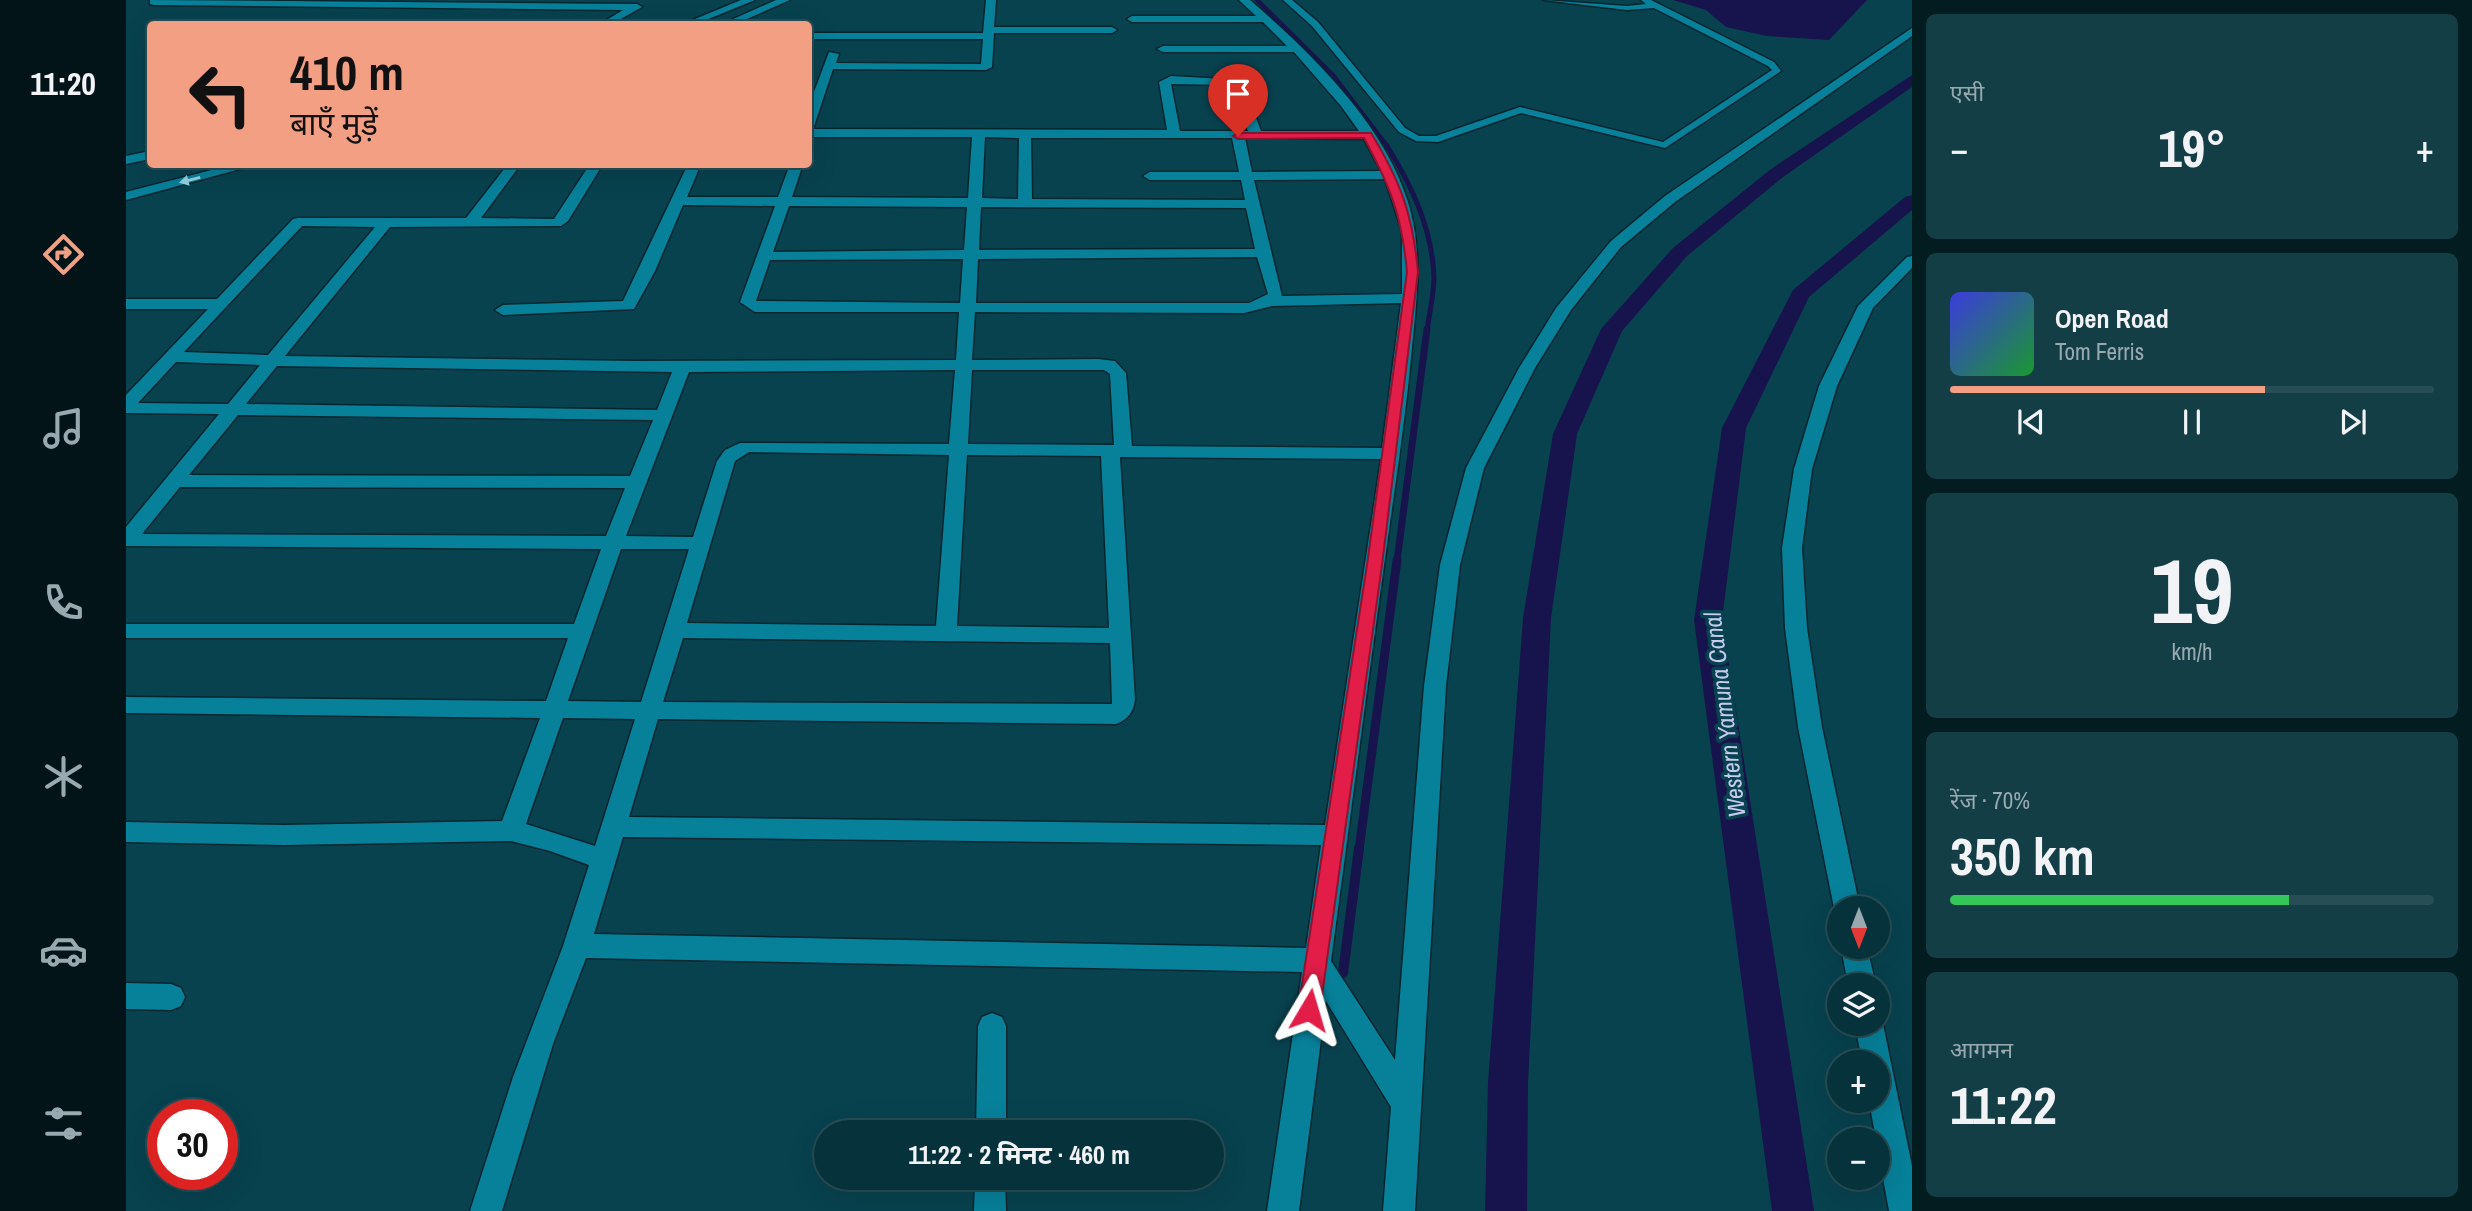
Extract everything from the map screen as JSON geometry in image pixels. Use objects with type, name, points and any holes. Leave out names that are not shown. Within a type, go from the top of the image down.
[{"type":"street","points":[[610,21],[649,0]]},
{"type":"street","points":[[696,21],[750,0]]},
{"type":"street","points":[[732,21],[785,0]]},
{"type":"street","points":[[829,66],[986,67],[991,0]]},
{"type":"street","points":[[1244,0],[1296,49],[1368,135],[1389,175],[1409,230],[1413,272],[1390,454],[1315,960],[1283,1211]]},
{"type":"street","points":[[154,2],[637,6]]},
{"type":"street","points":[[1132,19],[1265,19]]},
{"type":"street","points":[[812,36],[1112,30]]},
{"type":"street","points":[[1399,1211],[1435,686],[1451,565],[1475,468],[1527,368],[1564,308],[1616,244],[1670,199],[1912,31]]},
{"type":"street","points":[[812,115],[838,36]]},
{"type":"street","points":[[1163,50],[1296,49]]},
{"type":"street","points":[[1174,135],[1165,82],[1171,80],[1238,82],[1256,136]]},
{"type":"street","points":[[812,133],[1368,135]]},
{"type":"street","points":[[946,634],[979,134]]},
{"type":"street","points":[[1025,135],[1025,203]]},
{"type":"street","points":[[1238,136],[1263,253],[1276,294],[1271,301]]},
{"type":"street","points":[[126,160],[147,156]]},
{"type":"street","points":[[126,181],[180,168]]},
{"type":"street","points":[[126,196],[237,168]]},
{"type":"street","points":[[470,223],[512,168]]},
{"type":"street","points":[[126,406],[298,222],[560,222],[594,168]]},
{"type":"street","points":[[503,310],[628,306],[693,168]]},
{"type":"street","points":[[796,168],[748,302],[755,307],[1220,309],[1258,306],[1271,301],[1410,298]]},
{"type":"street","points":[[1150,176],[1389,175]]},
{"type":"street","points":[[679,201],[1253,204]]},
{"type":"street","points":[[126,540],[386,222]]},
{"type":"street","points":[[764,256],[1263,253]]},
{"type":"street","points":[[1845,896],[1810,727],[1796,628],[1791,548],[1803,469],[1828,386],[1866,306],[1912,260]]},
{"type":"street","points":[[126,304],[220,304]]},
{"type":"street","points":[[126,705],[1110,716],[1120,712],[1123,707],[1116,369],[1098,364],[683,366],[273,361],[172,357]]},
{"type":"street","points":[[511,831],[613,543],[683,366]]},
{"type":"street","points":[[126,406],[232,410],[664,415]]},
{"type":"street","points":[[486,1211],[528,1070],[551,1005],[577,946],[726,461],[737,449],[1390,454]]},
{"type":"street","points":[[174,481],[638,482]]},
{"type":"street","points":[[126,540],[701,543]]},
{"type":"street","points":[[674,629],[1120,636]]},
{"type":"street","points":[[126,631],[581,631]]},
{"type":"street","points":[[614,827],[1334,835]]},
{"type":"street","points":[[126,832],[285,835],[511,831],[553,841],[604,860]]},
{"type":"street","points":[[577,946],[1315,960]]},
{"type":"street","points":[[1315,960],[1408,1107]]},
{"type":"street","points":[[126,996],[171,997]]},
{"type":"street","points":[[990,1120],[992,1026]]},
{"type":"street","points":[[1886,1113],[1905,1211]]},
{"type":"street","points":[[990,1190],[990,1211]]},
{"type":"lane","points":[[1287,0],[1315,24],[1408,136],[1423,140],[1438,139],[1520,110],[1662,146],[1685,133],[1777,68],[1644,0]]},
{"type":"lane","points":[[1547,0],[1627,8],[1657,5]]},
{"type":"shaded area","points":[[1673,0],[1867,0],[1829,40],[1767,36],[1726,27],[1706,10]]},
{"type":"waterway","points":[[1257,0],[1333,75],[1388,147]]},
{"type":"waterway","points":[[1506,1211],[1508,1083],[1537,618],[1565,434],[1612,329],[1680,252],[1777,173],[1912,80]]},
{"type":"waterway","points":[[1387,146],[1405,176],[1429,241],[1434,277],[1427,331]]},
{"type":"waterway","name":"Western Yamuna Canal","points":[[1793,1211],[1708,620],[1734,428],[1800,294],[1912,201]]},
{"type":"waterway","points":[[1397,561],[1427,329]]},
{"type":"waterway","points":[[1359,850],[1397,560]]},
{"type":"waterway","points":[[1343,973],[1359,848]]},
{"type":"route","points":[[1238,136],[1368,135],[1392,181],[1409,230],[1413,272],[1375,565],[1309,1010]]}]
